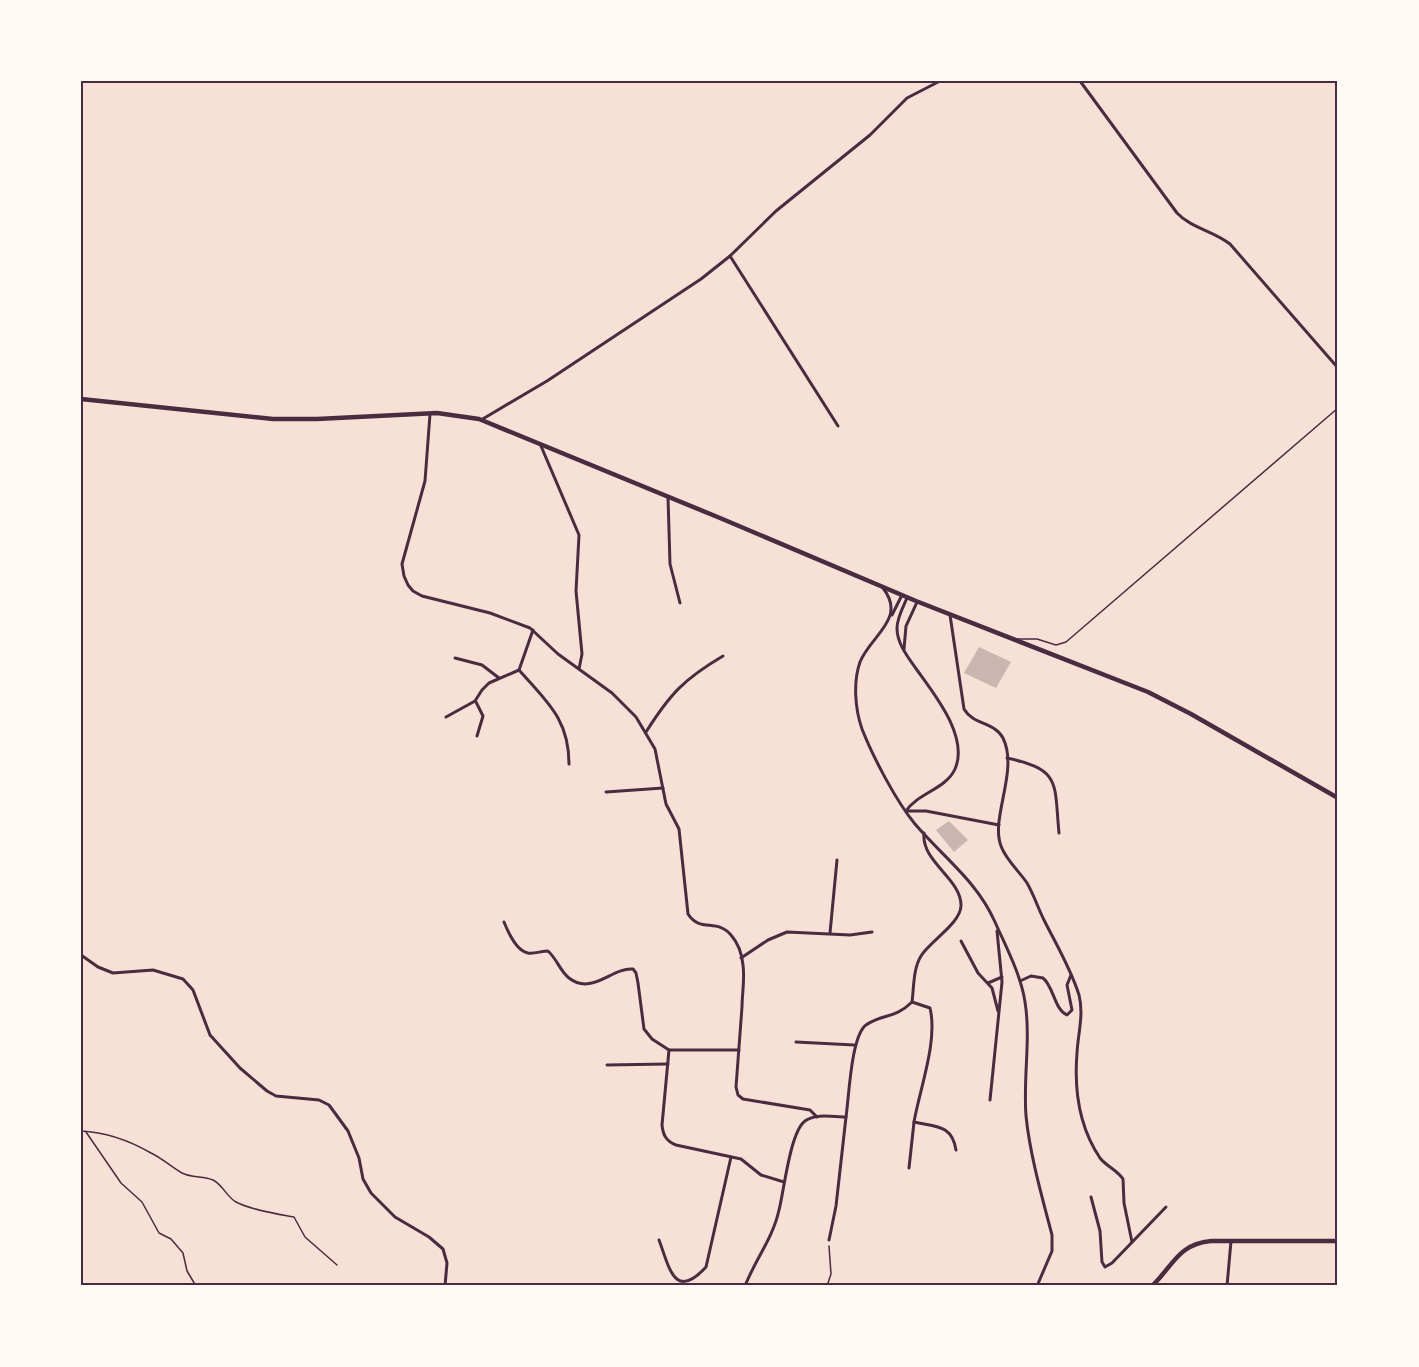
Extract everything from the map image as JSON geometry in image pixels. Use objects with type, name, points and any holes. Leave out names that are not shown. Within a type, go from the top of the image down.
[{"type":"main road","points":[[81,399],[273,419],[430,413],[458,415],[481,420],[916,602],[1016,639],[1161,699],[1338,798]]},
{"type":"main road","points":[[1152,1286],[1187,1247],[1203,1242],[1338,1241]]},
{"type":"street","points":[[481,420],[553,377],[692,286],[730,256],[776,211],[870,135],[909,97],[940,81]]},
{"type":"street","points":[[1080,81],[1177,213],[1188,222],[1217,234],[1230,244],[1338,368]]},
{"type":"street","points":[[730,256],[838,426]]},
{"type":"street","points":[[430,413],[425,481],[402,564],[405,580],[410,588],[419,595],[490,613],[533,630],[555,651],[622,702],[636,717],[656,753],[666,806],[676,820],[679,829],[688,914],[697,924],[726,929],[733,938],[741,958],[743,975],[736,1089],[740,1097],[810,1110],[817,1117]]},
{"type":"street","points":[[541,445],[579,536],[576,591],[582,654],[579,669]]},
{"type":"street","points":[[668,497],[670,564],[680,603]]},
{"type":"street","points":[[881,586],[891,602],[891,616]]},
{"type":"street","points":[[904,596],[861,660],[856,699],[860,723],[906,811],[972,884],[996,924],[1020,981],[1026,1012],[1027,1120],[1052,1243],[1052,1251],[1037,1286]]},
{"type":"street","points":[[904,596],[897,630],[904,651],[942,708],[959,745],[956,764],[951,775],[915,800],[906,811]]},
{"type":"street","points":[[904,651],[904,633],[916,602]]},
{"type":"street","points":[[950,615],[964,709],[972,718],[995,729],[1005,745],[1007,758],[999,825],[1002,849],[1030,889],[1078,993],[1082,1012],[1076,1065],[1079,1106],[1085,1129],[1096,1151],[1105,1163],[1123,1179],[1124,1203],[1132,1242]]},
{"type":"street","points":[[446,717],[476,701],[484,687],[519,670],[533,630]]},
{"type":"street","points":[[646,732],[679,686],[696,672],[723,656]]},
{"type":"street","points":[[455,658],[482,665],[499,679]]},
{"type":"street","points":[[519,670],[551,708],[562,725],[568,740],[569,764]]},
{"type":"street","points":[[476,701],[483,716],[477,736]]},
{"type":"street","points":[[1007,758],[1035,765],[1045,771],[1051,779],[1059,833]]},
{"type":"street","points":[[606,792],[663,788]]},
{"type":"street","points":[[906,811],[926,812],[999,825]]},
{"type":"street","points":[[828,1240],[836,1206],[857,1035],[865,1026],[900,1012],[912,1002],[920,959],[951,925],[961,906],[956,888],[926,848],[923,840],[924,833]]},
{"type":"street","points":[[830,934],[837,860]]},
{"type":"street","points":[[504,922],[523,951],[529,953],[548,951],[566,976],[574,981],[594,983],[625,969],[633,969],[639,983],[644,1029],[650,1037],[669,1050],[740,1050]]},
{"type":"street","points":[[990,1100],[1003,976],[996,924]]},
{"type":"street","points":[[741,958],[781,934],[793,932],[850,935],[872,932]]},
{"type":"street","points":[[961,941],[978,973],[994,993],[999,1015]]},
{"type":"street","points":[[81,955],[98,967],[113,973],[153,970],[183,978],[193,990],[206,1027],[217,1045],[262,1088],[281,1098],[319,1100],[330,1105],[341,1118],[351,1138],[359,1158],[363,1179],[371,1193],[395,1217],[429,1237],[443,1249],[447,1259],[445,1286]]},
{"type":"street","points":[[1020,981],[1031,976],[1046,980],[1060,1010],[1067,1015],[1072,1010],[1067,985],[1071,975]]},
{"type":"street","points":[[988,983],[1003,976]]},
{"type":"street","points":[[909,1168],[914,1122],[932,1028],[930,1008],[912,1002]]},
{"type":"street","points":[[796,1042],[855,1045]]},
{"type":"street","points":[[669,1050],[662,1125],[666,1138],[676,1145],[747,1162],[763,1176],[784,1182]]},
{"type":"street","points":[[607,1065],[668,1064]]},
{"type":"street","points":[[745,1286],[776,1219],[800,1127],[806,1120],[817,1117],[846,1117]]},
{"type":"street","points":[[914,1122],[949,1131],[954,1137],[956,1150]]},
{"type":"street","points":[[659,1240],[676,1280],[683,1282],[695,1280],[706,1268],[731,1157]]},
{"type":"street","points":[[1091,1197],[1100,1231],[1103,1267],[1110,1264],[1166,1207]]},
{"type":"street","points":[[1227,1286],[1231,1241]]},
{"type":"lane","points":[[1016,639],[1037,639],[1056,645],[1066,642],[1338,408]]},
{"type":"path","points":[[81,1131],[97,1132],[133,1144],[181,1172],[212,1179],[219,1183],[236,1202],[275,1214],[294,1217],[305,1237],[337,1265]]},
{"type":"path","points":[[86,1131],[121,1183],[142,1202],[159,1233],[171,1239],[183,1253],[187,1271],[196,1286]]},
{"type":"path","points":[[827,1286],[831,1274],[828,1240]]},
{"type":"building","points":[[979,647],[1011,662],[996,688],[964,673]]},
{"type":"building","points":[[949,821],[968,840],[954,852],[936,830]]}]
